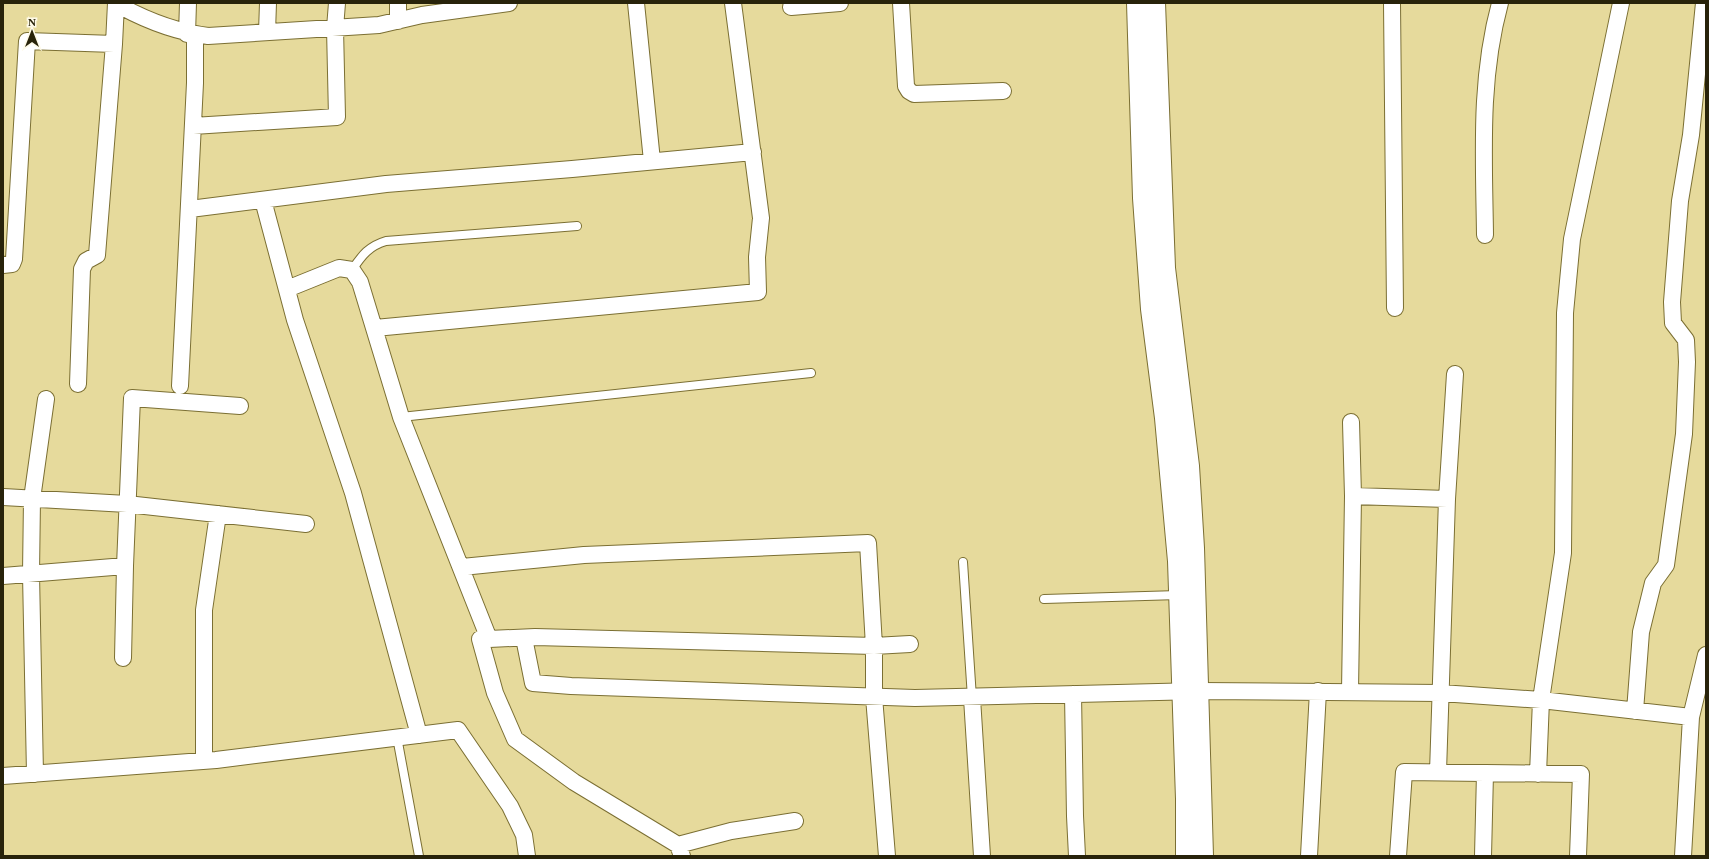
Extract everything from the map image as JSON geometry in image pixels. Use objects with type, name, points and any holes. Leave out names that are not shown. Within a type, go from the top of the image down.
[{"type":"street","points":[[78,384],[82,269],[86,261],[98,255],[116,3]]},
{"type":"street","points":[[120,3],[122,7],[138,16],[191,34],[208,36],[379,25],[398,21],[432,9],[510,3]]},
{"type":"street","points":[[180,386],[195,83],[188,3]]},
{"type":"street","points":[[267,32],[268,3]]},
{"type":"street","points":[[193,126],[337,117],[335,28],[337,3]]},
{"type":"street","points":[[398,3],[398,21]]},
{"type":"street","points":[[636,3],[652,162]]},
{"type":"street","points":[[375,328],[758,292],[757,257],[761,218],[733,3]]},
{"type":"street","points":[[791,7],[840,3]]},
{"type":"street","points":[[901,3],[906,86],[909,91],[914,94],[1003,91]]},
{"type":"street","points":[[1137,3],[1154,221],[1165,268],[1189,466],[1194,548],[1186,856]]},
{"type":"street","points":[[1154,3],[1154,221],[1151,309],[1166,418],[1179,595],[1191,691],[1203,856]]},
{"type":"street","points":[[1392,3],[1395,308]]},
{"type":"street","points":[[1485,235],[1483,129],[1487,63],[1491,36],[1500,3]]},
{"type":"street","points":[[1538,774],[1540,700],[1563,552],[1565,313],[1572,239],[1621,3]]},
{"type":"street","points":[[1635,711],[1641,632],[1653,583],[1666,565],[1684,434],[1687,362],[1686,340],[1673,323],[1672,302],[1680,201],[1693,120],[1704,3]]},
{"type":"street","points":[[3,266],[12,264],[14,258],[27,41],[114,44]]},
{"type":"street","points":[[190,208],[386,184],[753,152]]},
{"type":"street","points":[[263,200],[295,320],[353,493],[419,735]]},
{"type":"street","points":[[287,289],[339,268],[352,270],[360,282],[401,417],[462,567],[489,639]]},
{"type":"street","points":[[1438,772],[1447,499],[1455,374]]},
{"type":"street","points":[[35,774],[31,574],[32,499],[46,398]]},
{"type":"street","points":[[123,658],[127,504],[132,398],[240,406]]},
{"type":"street","points":[[1350,691],[1353,496],[1351,422]]},
{"type":"street","points":[[1353,496],[1447,499]]},
{"type":"street","points":[[3,497],[127,504],[306,524]]},
{"type":"street","points":[[204,760],[204,610],[218,514]]},
{"type":"street","points":[[462,567],[584,555],[868,543],[874,646],[874,697],[887,856]]},
{"type":"street","points":[[3,576],[125,566]]},
{"type":"street","points":[[524,638],[533,683],[874,697],[972,698],[1191,691],[1350,691],[1441,693],[1540,700],[1691,717]]},
{"type":"street","points":[[795,821],[731,831],[680,851],[574,782],[515,739],[496,693],[480,639],[624,639],[874,646],[910,644]]},
{"type":"street","points":[[1683,856],[1691,717],[1706,655]]},
{"type":"street","points":[[1309,856],[1318,691]]},
{"type":"street","points":[[1073,694],[1077,856]]},
{"type":"street","points":[[972,698],[982,856]]},
{"type":"street","points":[[3,776],[204,760],[458,730],[510,806],[524,836],[527,856]]},
{"type":"street","points":[[1398,856],[1404,772],[1581,774],[1578,856]]},
{"type":"street","points":[[1483,856],[1485,773]]},
{"type":"lane","points":[[352,270],[364,252],[374,245],[386,241],[577,226]]},
{"type":"lane","points":[[401,417],[811,373]]},
{"type":"lane","points":[[963,562],[972,698]]},
{"type":"lane","points":[[1044,599],[1179,595]]},
{"type":"lane","points":[[397,738],[419,856]]}]
